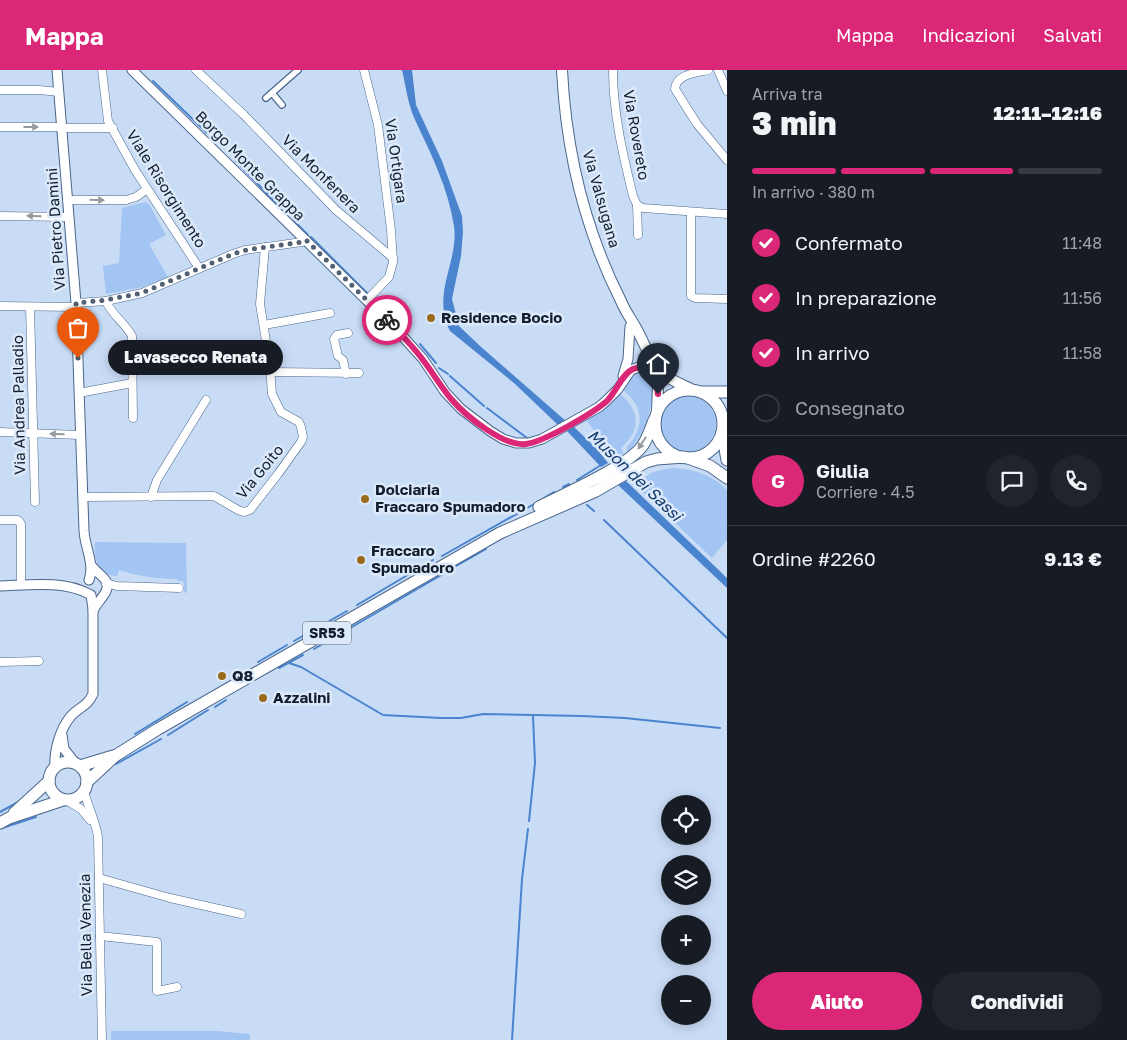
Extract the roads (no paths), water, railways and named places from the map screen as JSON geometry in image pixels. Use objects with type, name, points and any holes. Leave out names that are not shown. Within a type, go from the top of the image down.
[{"type":"main road","name":"Via Valsugana","points":[[562,70],[567,122],[575,173],[597,243],[630,326],[658,386],[656,413]]},
{"type":"main road","name":"Via Valsugana","points":[[622,303],[656,364],[664,374],[697,391]]},
{"type":"main road","name":"SR53","points":[[623,469],[642,446],[661,404],[670,396],[681,391],[727,392]]},
{"type":"main road","points":[[697,391],[709,396],[720,410],[724,426],[727,460]]},
{"type":"main road","points":[[656,413],[655,429],[660,442],[670,452],[710,466],[727,478]]},
{"type":"main road","name":"SR53","points":[[5,820],[65,800],[77,798],[115,756],[158,729],[500,533],[587,495],[606,478],[623,469],[657,459],[699,456],[709,451],[717,442],[724,426]]},
{"type":"main road","name":"SR53","points":[[5,820],[49,781],[55,767],[63,763],[78,765],[115,756]]},
{"type":"main road","points":[[78,765],[84,771],[86,786]]},
{"type":"main road","points":[[49,781],[53,792],[65,800]]},
{"type":"street","name":"Via Pietro Damini","points":[[57,70],[76,305],[84,538],[91,565]]},
{"type":"street","name":"Viale Risorgimento","points":[[102,70],[108,121],[135,170],[199,268]]},
{"type":"street","name":"Viale Risorgimento","points":[[106,70],[112,126]]},
{"type":"street","name":"Borgo Monte Grappa","points":[[132,70],[367,300],[416,351],[453,402],[490,431],[510,442],[523,444],[534,442],[573,422],[606,401],[629,371],[640,367],[652,371]]},
{"type":"street","name":"Via Monfenera","points":[[196,70],[244,115],[336,210],[393,258]]},
{"type":"street","points":[[266,98],[298,70]]},
{"type":"street","name":"Via Ortigara","points":[[364,70],[378,125],[393,258]]},
{"type":"street","name":"Via Rovereto","points":[[613,70],[614,97],[619,130],[633,196],[640,206],[638,235]]},
{"type":"street","points":[[708,70],[680,78],[675,83],[675,89],[697,124],[727,160]]},
{"type":"street","points":[[718,70],[727,90]]},
{"type":"street","points":[[0,90],[60,92]]},
{"type":"street","points":[[272,93],[282,105]]},
{"type":"street","points":[[0,127],[112,126]]},
{"type":"street","points":[[67,200],[126,200],[136,197],[147,188]]},
{"type":"street","points":[[640,206],[727,214]]},
{"type":"street","points":[[691,212],[691,296],[695,298],[727,299]]},
{"type":"street","points":[[0,216],[68,216]]},
{"type":"street","points":[[0,306],[76,305],[106,300],[150,290],[246,250],[306,240]]},
{"type":"street","points":[[265,248],[260,304],[271,372],[359,373]]},
{"type":"street","points":[[367,300],[389,277],[393,258]]},
{"type":"street","points":[[106,300],[108,307],[127,327],[132,336],[133,418]]},
{"type":"street","name":"Via Andrea Palladio","points":[[30,307],[35,502]]},
{"type":"street","points":[[264,325],[330,312]]},
{"type":"street","points":[[621,383],[628,359],[630,326]]},
{"type":"street","points":[[346,374],[343,360],[338,356],[334,339],[337,336],[348,334]]},
{"type":"street","points":[[628,359],[644,355],[648,357],[655,369],[664,374]]},
{"type":"street","name":"Via Goito","points":[[83,497],[214,496],[238,510],[244,512],[250,510],[278,474],[303,437],[299,422],[278,409],[271,388],[271,372]]},
{"type":"street","points":[[79,392],[132,382]]},
{"type":"street","points":[[151,496],[157,480],[206,400]]},
{"type":"street","points":[[0,432],[80,435]]},
{"type":"street","points":[[0,520],[18,520],[22,524],[21,586]]},
{"type":"street","points":[[55,767],[57,744],[71,716],[88,703],[93,694],[93,611],[87,588],[92,572],[91,565]]},
{"type":"street","points":[[91,565],[105,586]]},
{"type":"street","points":[[75,587],[95,577],[105,586],[179,588]]},
{"type":"street","points":[[0,586],[75,587],[98,597],[105,586]]},
{"type":"street","points":[[93,611],[105,586]]},
{"type":"street","points":[[0,662],[39,661]]},
{"type":"street","points":[[62,735],[64,750],[78,765]]},
{"type":"street","name":"Via Bella Venezia","points":[[86,786],[89,810],[97,830],[102,1040]]},
{"type":"street","points":[[65,800],[86,813],[97,830]]},
{"type":"street","points":[[99,878],[170,898],[241,914]]},
{"type":"street","points":[[100,936],[157,942],[157,991],[177,987]]},
{"type":"water","points":[[402,70],[412,70],[416,105],[442,161],[462,216],[461,256],[452,299],[459,326],[567,422],[559,426],[514,383],[450,331],[443,304],[453,252],[454,226],[444,185],[411,110]]},
{"type":"water","points":[[573,426],[597,449],[608,463],[601,467],[566,430]]},
{"type":"water","points":[[626,481],[727,578],[727,588],[618,485]]},
{"type":"waterway","points":[[153,81],[207,133]]},
{"type":"waterway","points":[[235,160],[279,206]]},
{"type":"waterway","points":[[293,220],[308,235]]},
{"type":"waterway","points":[[311,237],[367,293]]},
{"type":"waterway","points":[[374,299],[391,317]]},
{"type":"waterway","points":[[420,344],[436,363]]},
{"type":"waterway","points":[[439,368],[448,374]]},
{"type":"waterway","points":[[450,376],[484,406]]},
{"type":"waterway","points":[[487,408],[527,438]]},
{"type":"waterway","name":"Muson dei Sassi","points":[[577,480],[601,465]]},
{"type":"waterway","points":[[563,487],[569,484]]},
{"type":"waterway","points":[[544,498],[554,492]]},
{"type":"waterway","points":[[442,556],[536,503]]},
{"type":"waterway","points":[[587,505],[594,511]]},
{"type":"waterway","points":[[604,520],[727,638]]},
{"type":"waterway","points":[[449,570],[486,549]]},
{"type":"waterway","points":[[357,605],[433,560]]},
{"type":"waterway","points":[[314,649],[443,574]]},
{"type":"waterway","points":[[294,641],[347,611]]},
{"type":"waterway","points":[[258,662],[287,645]]},
{"type":"waterway","points":[[279,668],[303,655]]},
{"type":"waterway","points":[[289,663],[301,667],[383,715],[441,718],[461,718],[483,714],[582,716],[625,718],[720,728]]},
{"type":"waterway","points":[[215,707],[226,700]]},
{"type":"waterway","points":[[135,734],[187,702]]},
{"type":"waterway","points":[[168,735],[208,710]]},
{"type":"waterway","points":[[529,821],[535,763],[533,716]]},
{"type":"waterway","points":[[116,764],[161,739]]},
{"type":"waterway","points":[[0,812],[20,801]]},
{"type":"waterway","points":[[2,828],[36,817]]},
{"type":"waterway","points":[[512,1040],[522,879],[528,829]]},
{"type":"place","name":"Residence Bocio","points":[[431,318]]},
{"type":"place","name":"Lavasecco Renata","points":[[78,358]]},
{"type":"place","name":"Dolciaria Fraccaro Spumadoro","points":[[365,499]]},
{"type":"place","name":"Fraccaro Spumadoro","points":[[361,560]]},
{"type":"place","name":"Q8","points":[[222,676]]},
{"type":"place","name":"Azzalini","points":[[263,698]]}]
